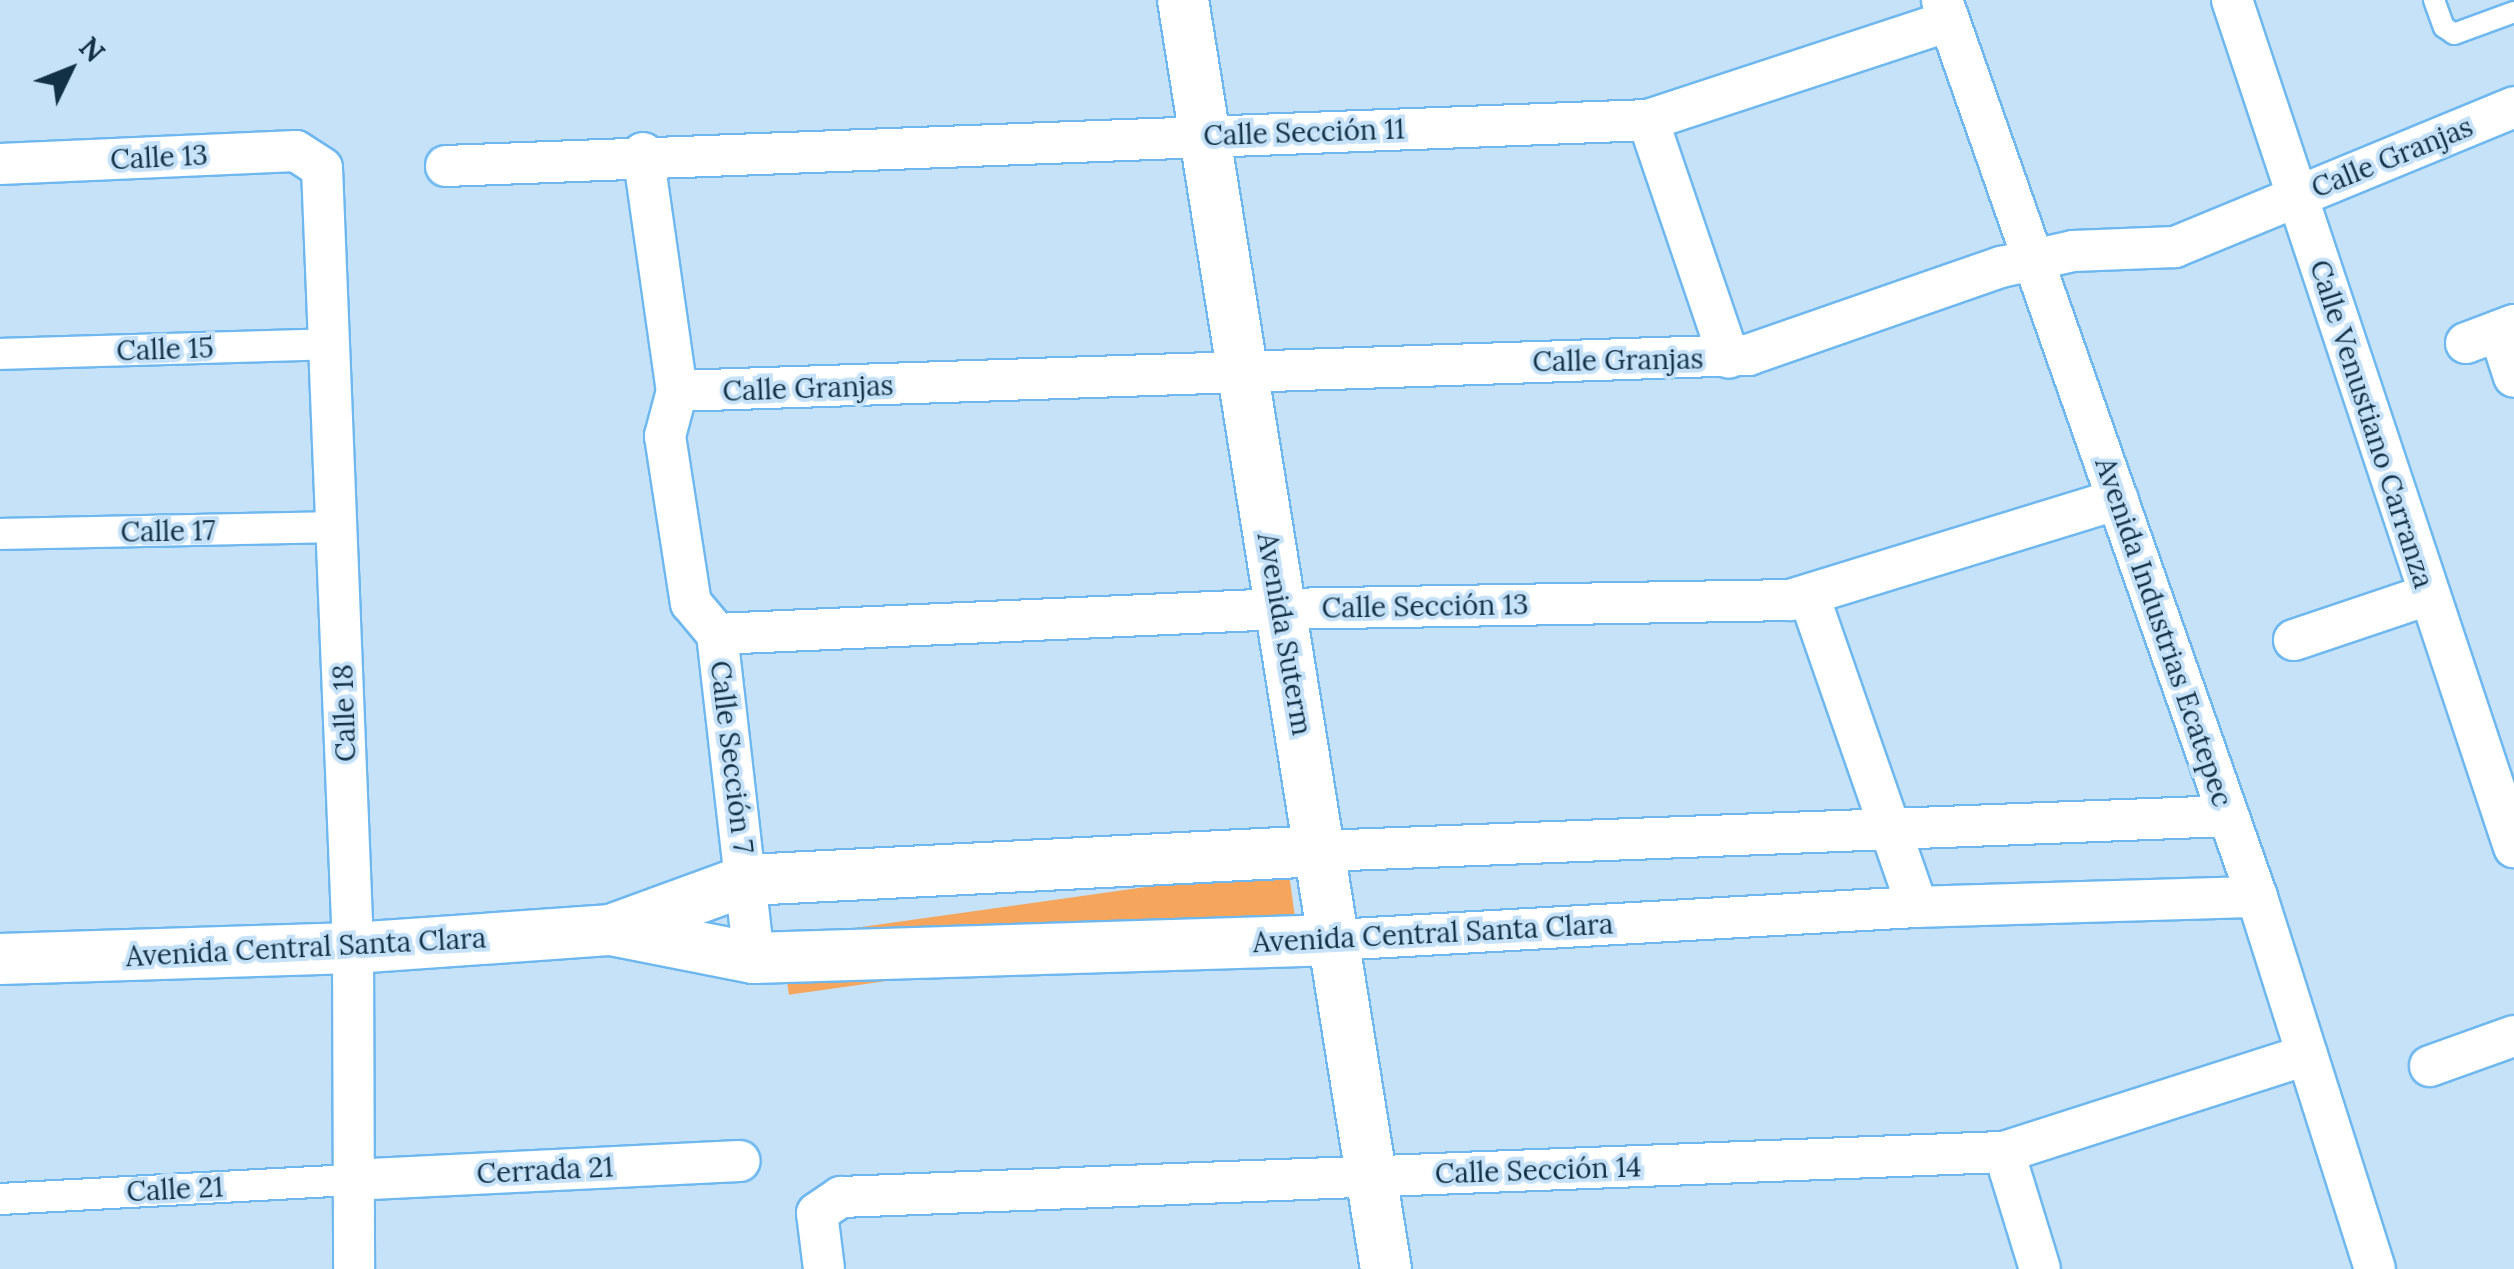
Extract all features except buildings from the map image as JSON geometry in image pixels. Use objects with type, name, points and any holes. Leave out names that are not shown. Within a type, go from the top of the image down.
[{"type":"street","name":"Avenida Suterm","points":[[1182,0],[1322,850],[1386,1269]]},
{"type":"street","name":"Calle Venustiano Carranza","points":[[2232,0],[2514,847]]},
{"type":"street","name":"Calle Sección 11","points":[[446,166],[643,154],[1648,120],[1945,10]]},
{"type":"street","name":"Avenida Industrias Ecatepec","points":[[1945,10],[2257,897],[2375,1269]]},
{"type":"street","name":"Calle Granjas","points":[[677,391],[1729,358],[2034,259],[2175,248],[2514,107]]},
{"type":"street","points":[[1648,120],[1729,358]]},
{"type":"street","name":"Calle 13","points":[[0,164],[296,150],[315,160]]},
{"type":"street","name":"Calle Sección 7","points":[[643,154],[677,391],[665,436],[691,603],[716,634],[748,880],[754,958]]},
{"type":"street","name":"Calle 18","points":[[315,160],[326,182],[353,948],[350,1180],[354,1269]]},
{"type":"street","points":[[2493,333],[2514,378]]},
{"type":"street","name":"Calle 15","points":[[0,354],[330,344]]},
{"type":"street","name":"Calle Sección 13","points":[[716,634],[1281,608],[1810,596],[2118,500]]},
{"type":"street","name":"Calle 17","points":[[0,534],[336,527]]},
{"type":"street","points":[[2294,640],[2428,595]]},
{"type":"street","points":[[1810,596],[1916,907]]},
{"type":"street","name":"Avenida Central Santa Clara","points":[[611,930],[748,880],[1322,850],[2228,816]]},
{"type":"street","name":"Avenida Central Santa Clara","points":[[0,959],[353,948],[611,930],[754,958],[1335,940],[1916,907],[2257,897]]},
{"type":"street","points":[[2430,1066],[2514,1036]]},
{"type":"street","name":"Calle Sección 14","points":[[824,1269],[817,1213],[842,1197],[2004,1152],[2307,1055]]},
{"type":"street","points":[[2004,1152],[2040,1269]]},
{"type":"street","name":"Cerrada 21","points":[[350,1180],[740,1161]]},
{"type":"street","name":"Calle 21","points":[[0,1199],[350,1180]]},
{"type":"lane","points":[[2434,0],[2444,27],[2454,34],[2514,12]]},
{"type":"shaded area","points":[[1288,867],[1296,923],[789,995],[781,938]]}]
